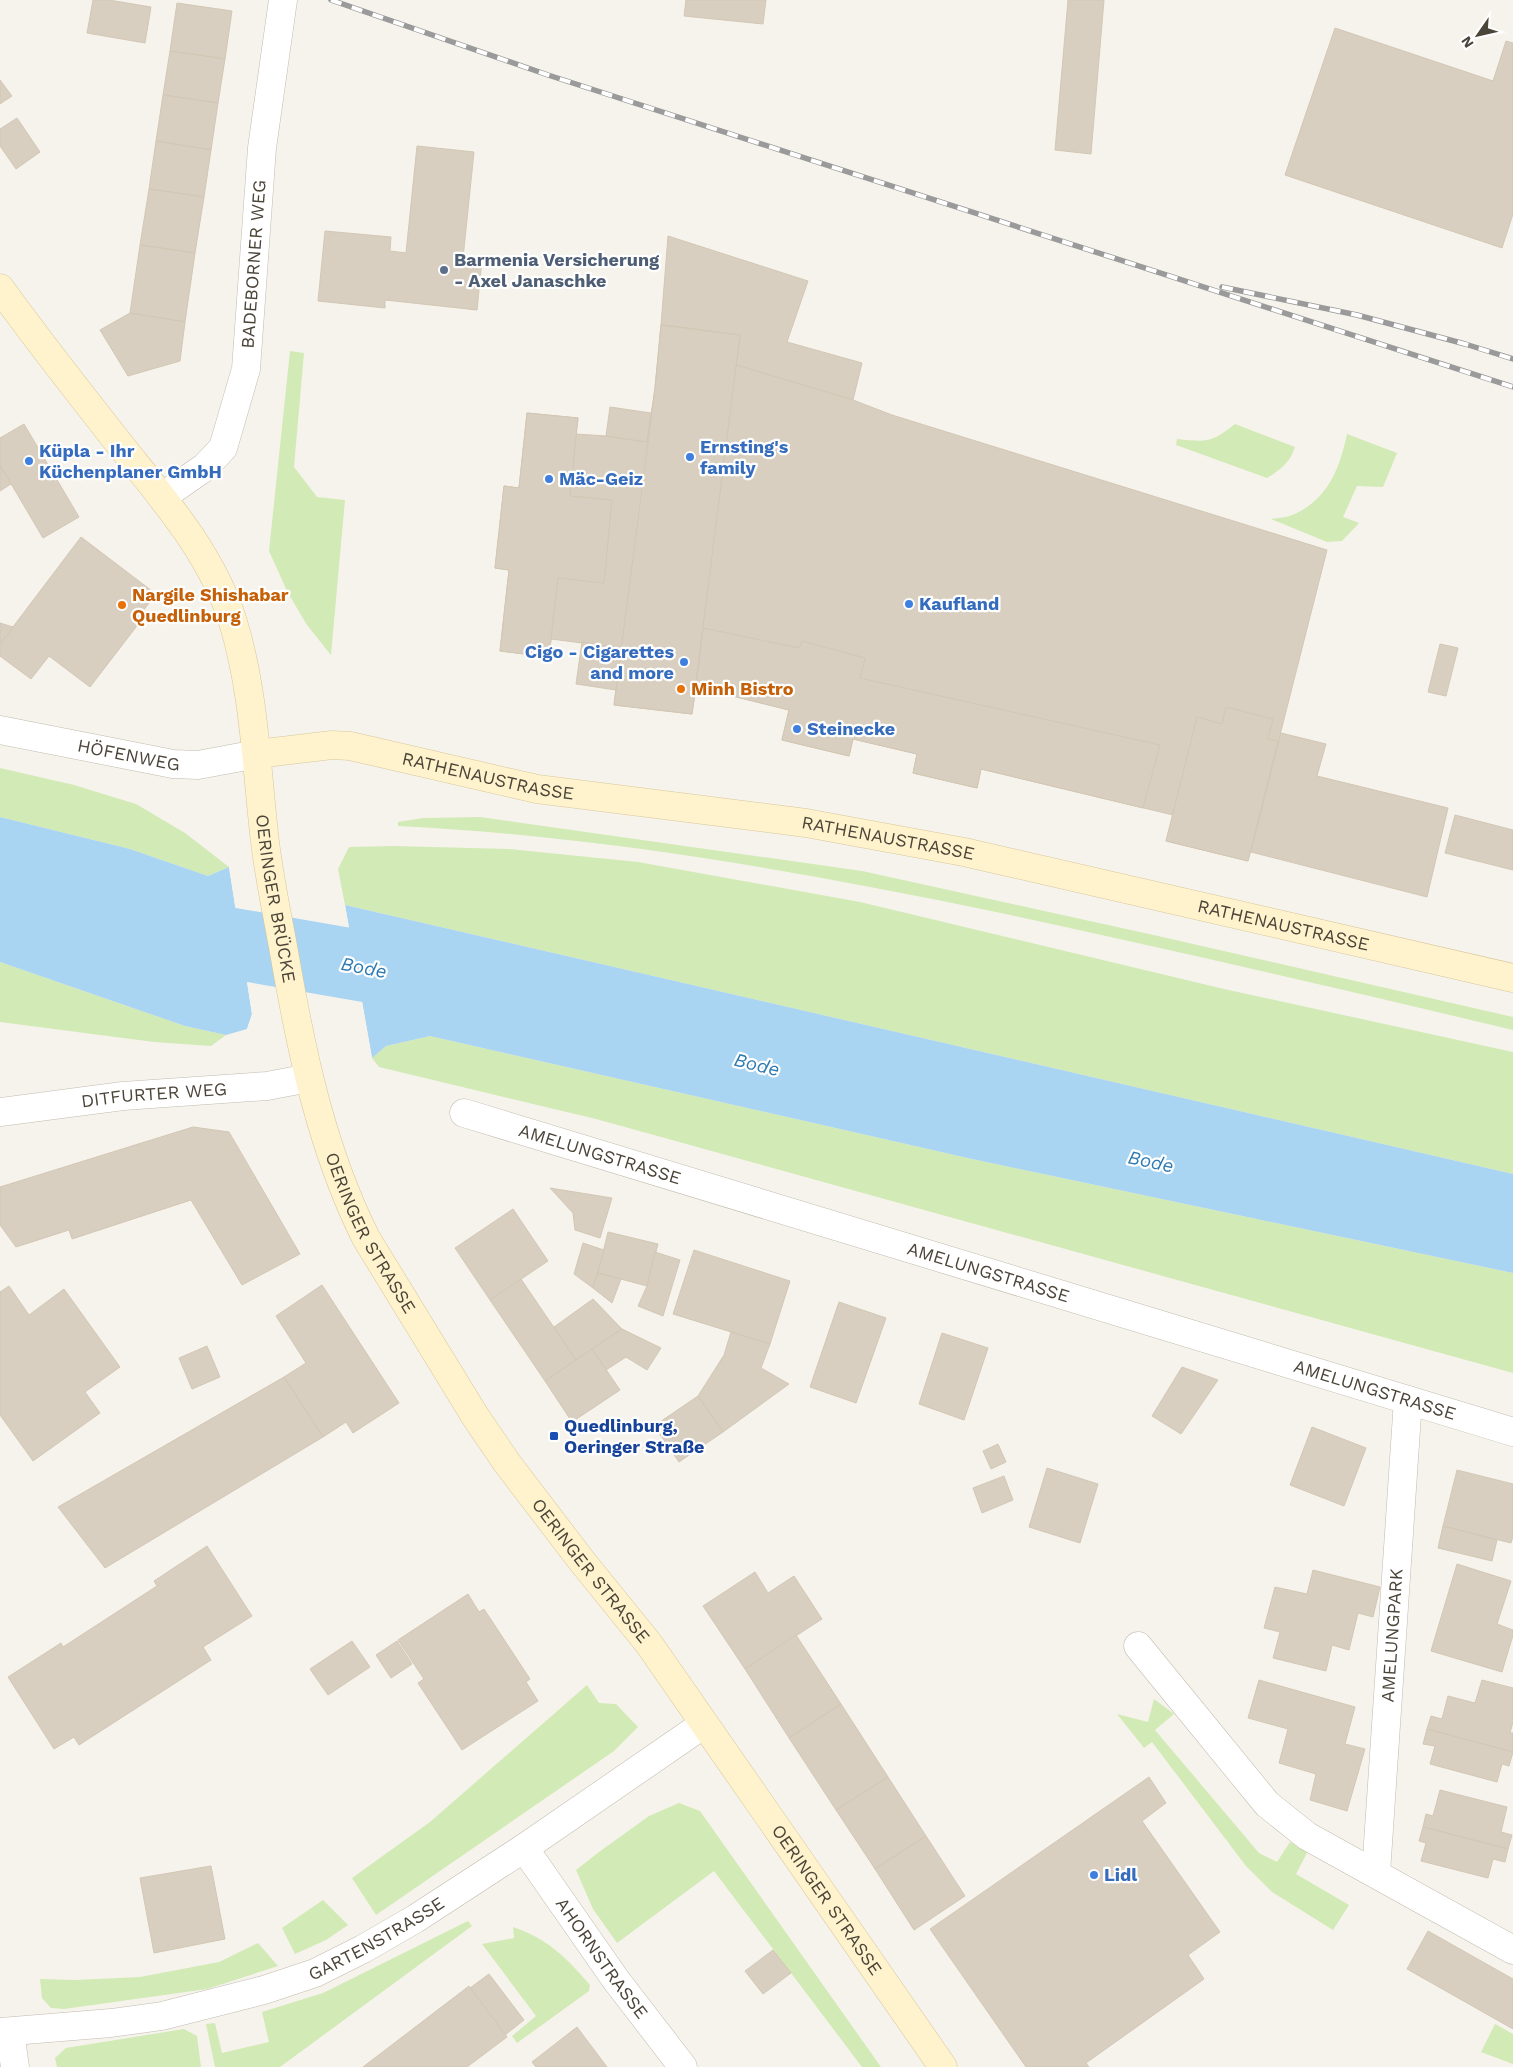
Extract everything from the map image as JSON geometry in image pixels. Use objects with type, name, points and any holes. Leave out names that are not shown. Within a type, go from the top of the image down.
[{"type":"main road","name":"OERINGER BRÜCKE","points":[[0,288],[41,344],[193,538],[218,585],[232,621],[251,700],[269,869],[300,1041]]},
{"type":"main road","name":"RATHENAUSTRASSE","points":[[257,754],[325,746],[350,746],[537,789],[806,823],[885,836],[964,852],[1513,978]]},
{"type":"main road","name":"OERINGER STRASSE","points":[[300,1041],[309,1078],[344,1188],[366,1238],[475,1416],[507,1463],[581,1560],[649,1644],[943,2067]]},
{"type":"street","name":"BADEBORNER WEG","points":[[162,497],[205,467],[223,448],[246,369],[262,148],[283,0]]},
{"type":"street","name":"HÖFENWEG","points":[[0,730],[173,764],[198,765],[257,754]]},
{"type":"street","name":"DITFURTER WEG","points":[[0,1112],[123,1096],[267,1086],[309,1078]]},
{"type":"street","name":"AMELUNGSTRASSE","points":[[464,1113],[1513,1432]]},
{"type":"street","name":"AMELUNGPARK","points":[[1376,1873],[1408,1400]]},
{"type":"street","points":[[1138,1646],[1276,1812],[1307,1836],[1513,1950]]},
{"type":"street","name":"GARTENSTRASSE","points":[[5,2032],[111,2023],[162,2016],[264,1990],[315,1973],[363,1949],[415,1919],[524,1848],[704,1724]]},
{"type":"street","name":"AHORNSTRASSE","points":[[524,1848],[616,1980],[683,2067]]},
{"type":"street","points":[[5,2032],[15,2067]]},
{"type":"green space","points":[[290,351],[304,353],[294,467],[317,497],[345,500],[331,655],[307,625],[288,593],[269,551]]},
{"type":"green space","points":[[1235,424],[1295,447],[1287,462],[1267,478],[1176,445],[1177,439],[1202,441],[1214,438]]},
{"type":"green space","points":[[1347,434],[1397,453],[1383,487],[1357,486],[1343,517],[1359,523],[1342,541],[1327,542],[1271,519],[1294,514],[1317,499],[1325,490],[1337,469]]},
{"type":"green space","points":[[0,768],[74,785],[136,804],[185,833],[229,867],[208,876],[130,849],[0,817]]},
{"type":"green space","points":[[480,817],[862,871],[1513,1017],[1513,1030],[1126,940],[922,897],[773,869],[699,857],[549,838],[398,826],[398,822],[423,818]]},
{"type":"green space","points":[[394,846],[509,849],[638,862],[860,902],[1224,989],[1513,1052],[1513,1174],[345,905],[338,869],[349,847]]},
{"type":"green space","points":[[0,962],[185,1026],[226,1035],[211,1046],[154,1042],[0,1022]]},
{"type":"green space","points":[[430,1036],[972,1159],[1513,1273],[1513,1373],[596,1119],[379,1067],[372,1058],[386,1046]]},
{"type":"green space","points":[[587,1685],[599,1703],[616,1704],[638,1727],[614,1751],[376,1915],[352,1878],[430,1822]]},
{"type":"green space","points":[[1154,1699],[1174,1714],[1155,1730],[1259,1853],[1277,1862],[1290,1842],[1308,1851],[1296,1874],[1349,1905],[1333,1930],[1272,1892],[1246,1866],[1152,1742],[1144,1748],[1117,1714],[1148,1722]]},
{"type":"green space","points":[[679,1803],[700,1811],[881,2067],[862,2067],[714,1871],[617,1943],[593,1909],[576,1870],[649,1816]]},
{"type":"green space","points":[[323,1900],[348,1925],[326,1940],[295,1954],[282,1928]]},
{"type":"green space","points":[[468,1921],[472,1926],[280,2067],[215,2067],[206,2024],[215,2023],[222,2053],[269,2042],[262,2012],[323,1993]]},
{"type":"green space","points":[[513,1927],[537,1937],[556,1950],[590,1985],[589,1991],[517,2043],[512,2036],[536,2016],[482,1944],[514,1938]]},
{"type":"green space","points":[[258,1943],[278,1966],[207,1989],[64,2009],[51,2008],[42,1998],[40,1979],[75,1980],[140,1977],[219,1962]]},
{"type":"green space","points":[[1495,2024],[1513,2034],[1513,2064],[1481,2052]]},
{"type":"green space","points":[[184,2029],[197,2036],[201,2067],[57,2067],[55,2058],[66,2048]]},
{"type":"water","points":[[0,817],[130,849],[208,876],[229,867],[252,1014],[247,1029],[226,1035],[185,1026],[0,962]]},
{"type":"water","points":[[345,905],[1513,1174],[1513,1273],[972,1159],[430,1036],[386,1046],[372,1058]]},
{"type":"pier","points":[[229,867],[232,868],[255,1014],[250,1030],[247,1029],[252,1014]]},
{"type":"pier","points":[[345,903],[372,1058],[369,1057],[343,906]]},
{"type":"building","points":[[93,0],[109,0],[151,7],[145,43],[87,33]]},
{"type":"building","points":[[686,0],[766,0],[763,24],[684,16]]},
{"type":"building","points":[[1068,0],[1104,0],[1091,154],[1055,150]]},
{"type":"building","points":[[177,3],[232,11],[225,59],[170,51]]},
{"type":"building","points":[[1335,28],[1493,81],[1506,41],[1513,43],[1513,214],[1502,248],[1285,175]]},
{"type":"building","points":[[170,51],[225,59],[218,103],[163,95]]},
{"type":"building","points":[[0,80],[12,96],[0,104]]},
{"type":"building","points":[[163,95],[218,103],[211,150],[156,141]]},
{"type":"building","points":[[17,118],[40,152],[16,169],[0,146],[0,129]]},
{"type":"building","points":[[156,141],[211,150],[204,197],[149,189]]},
{"type":"building","points":[[417,146],[474,152],[463,258],[482,260],[477,310],[385,300],[385,308],[318,301],[325,231],[391,237],[390,251],[406,253]]},
{"type":"building","points":[[149,189],[204,197],[195,253],[140,245]]},
{"type":"building","points":[[668,236],[808,281],[787,342],[862,363],[853,400],[736,365],[740,335],[661,325]]},
{"type":"building","points":[[140,245],[195,253],[185,322],[130,313]]},
{"type":"building","points":[[130,313],[185,322],[180,361],[128,376],[100,330]]},
{"type":"building","name":"Kaufland","points":[[661,325],[740,335],[736,365],[853,400],[892,415],[1327,550],[1248,861],[1166,841],[1173,815],[981,769],[977,788],[913,773],[917,754],[853,739],[849,756],[782,740],[789,710],[696,687],[692,714],[614,705],[621,648],[551,639],[549,657],[500,651],[509,570],[495,568],[504,486],[519,488],[527,413],[578,418],[576,434],[647,442],[655,388]]},
{"type":"building","points":[[661,325],[740,335],[692,714],[614,705],[655,388]]},
{"type":"building","points":[[610,407],[651,413],[647,442],[606,436]]},
{"type":"building","points":[[527,413],[578,418],[570,496],[612,500],[604,583],[558,578],[549,657],[500,651],[509,570],[495,568],[504,486],[519,488]]},
{"type":"building","points":[[24,424],[79,517],[43,538],[0,465],[0,438]]},
{"type":"building","points":[[0,465],[11,484],[0,491]]},
{"type":"building","points":[[81,537],[156,594],[143,611],[146,614],[90,687],[49,656],[31,679],[0,656],[0,644]]},
{"type":"building","points":[[0,623],[13,627],[0,644]]},
{"type":"building","points":[[703,628],[799,648],[802,641],[865,658],[860,678],[1160,745],[1143,808],[981,769],[977,788],[913,773],[917,754],[853,739],[849,756],[782,740],[789,710],[696,687]]},
{"type":"building","points":[[582,642],[621,648],[616,690],[576,684]]},
{"type":"building","points":[[1440,644],[1458,648],[1446,696],[1428,692]]},
{"type":"building","points":[[1226,707],[1273,719],[1268,739],[1278,741],[1248,861],[1166,841],[1197,717],[1222,724]]},
{"type":"building","points":[[1281,733],[1326,744],[1317,776],[1448,808],[1427,897],[1251,852]]},
{"type":"building","points":[[1455,815],[1513,830],[1513,870],[1445,853]]},
{"type":"building","points":[[193,1127],[229,1132],[300,1254],[242,1285],[191,1200],[72,1239],[69,1230],[16,1247],[0,1225],[0,1187]]},
{"type":"building","points":[[550,1188],[612,1198],[600,1238],[575,1230],[573,1213]]},
{"type":"building","points":[[513,1209],[548,1261],[490,1300],[455,1248]]},
{"type":"building","points":[[608,1232],[658,1244],[647,1286],[598,1273]]},
{"type":"building","points":[[583,1243],[604,1250],[593,1288],[574,1274]]},
{"type":"building","points":[[694,1250],[790,1281],[770,1344],[673,1314]]},
{"type":"building","points":[[655,1252],[680,1260],[663,1316],[638,1306],[647,1286]]},
{"type":"building","points":[[598,1273],[621,1279],[612,1303],[593,1288]]},
{"type":"building","points":[[521,1279],[576,1360],[545,1381],[490,1300]]},
{"type":"building","points":[[322,1285],[399,1403],[353,1433],[346,1422],[323,1437],[284,1377],[306,1363],[276,1316]]},
{"type":"building","points":[[9,1286],[29,1315],[64,1289],[120,1367],[85,1392],[100,1413],[33,1461],[0,1415],[0,1292]]},
{"type":"building","points":[[593,1299],[622,1329],[576,1360],[554,1327]]},
{"type":"building","points":[[839,1302],[886,1318],[856,1403],[810,1387]]},
{"type":"building","points":[[622,1329],[661,1348],[647,1370],[626,1357],[606,1370],[592,1349]]},
{"type":"building","points":[[731,1332],[770,1344],[761,1368],[789,1384],[723,1432],[698,1396],[724,1355]]},
{"type":"building","points":[[942,1333],[988,1348],[964,1420],[919,1404]]},
{"type":"building","points":[[207,1346],[220,1377],[192,1389],[179,1358]]},
{"type":"building","points":[[592,1349],[620,1390],[572,1422],[545,1381]]},
{"type":"building","points":[[1182,1367],[1218,1380],[1181,1434],[1152,1416]]},
{"type":"building","points":[[284,1377],[323,1437],[105,1568],[58,1507]]},
{"type":"building","points":[[698,1396],[723,1432],[679,1462],[654,1426]]},
{"type":"building","points":[[1312,1427],[1366,1448],[1344,1506],[1290,1485]]},
{"type":"building","points":[[998,1444],[1006,1462],[991,1469],[983,1451]]},
{"type":"building","points":[[1047,1468],[1098,1484],[1080,1543],[1029,1527]]},
{"type":"building","points":[[1457,1470],[1513,1484],[1513,1536],[1511,1543],[1443,1526]]},
{"type":"building","points":[[1004,1476],[1013,1500],[982,1513],[973,1488]]},
{"type":"building","points":[[1443,1526],[1497,1540],[1492,1561],[1438,1548]]},
{"type":"building","points":[[207,1546],[252,1616],[203,1647],[211,1660],[79,1745],[74,1737],[54,1749],[8,1677],[61,1643],[63,1647],[157,1586],[154,1581]]},
{"type":"building","points":[[1457,1564],[1511,1581],[1497,1624],[1513,1630],[1502,1672],[1431,1651]]},
{"type":"building","points":[[1313,1570],[1380,1587],[1373,1617],[1358,1613],[1349,1650],[1332,1645],[1326,1671],[1273,1658],[1280,1632],[1264,1628],[1275,1587],[1307,1594]]},
{"type":"building","points":[[755,1572],[768,1593],[794,1576],[822,1619],[745,1669],[703,1606]]},
{"type":"building","points":[[468,1594],[479,1612],[484,1609],[530,1679],[526,1682],[538,1701],[462,1750],[418,1683],[424,1679],[398,1640]]},
{"type":"building","points":[[796,1635],[841,1704],[789,1738],[745,1669]]},
{"type":"building","points":[[352,1641],[370,1667],[328,1695],[310,1669]]},
{"type":"building","points":[[397,1641],[412,1664],[391,1678],[376,1655]]},
{"type":"building","points":[[1259,1680],[1355,1707],[1345,1744],[1365,1749],[1347,1811],[1310,1800],[1316,1774],[1279,1763],[1288,1729],[1248,1718]]},
{"type":"building","points":[[1482,1680],[1513,1688],[1513,1722],[1510,1733],[1513,1733],[1513,1752],[1427,1729],[1431,1716],[1442,1719],[1448,1696],[1475,1703]]},
{"type":"building","points":[[841,1704],[888,1777],[836,1810],[789,1738]]},
{"type":"building","points":[[1427,1729],[1513,1752],[1509,1766],[1502,1764],[1497,1782],[1430,1764],[1435,1746],[1423,1744]]},
{"type":"building","points":[[888,1777],[926,1836],[875,1869],[836,1810]]},
{"type":"building","name":"Lidl","points":[[1149,1777],[1166,1803],[1142,1821],[1220,1932],[1188,1955],[1204,1979],[1086,2063],[1089,2067],[1026,2067],[930,1929]]},
{"type":"building","points":[[1440,1790],[1507,1807],[1501,1832],[1512,1835],[1508,1849],[1423,1827],[1426,1814],[1433,1816]]},
{"type":"building","points":[[1423,1827],[1508,1849],[1505,1862],[1493,1859],[1488,1878],[1421,1861],[1426,1843],[1419,1841]]},
{"type":"building","points":[[926,1836],[965,1896],[914,1930],[875,1869]]},
{"type":"building","points":[[211,1866],[225,1939],[154,1953],[140,1878]]},
{"type":"building","points":[[1428,1931],[1513,1979],[1513,2029],[1407,1969]]},
{"type":"building","points":[[773,1950],[791,1973],[763,1994],[745,1971]]},
{"type":"building","points":[[489,1974],[524,2020],[505,2035],[470,1988]]},
{"type":"building","points":[[469,1986],[507,2037],[467,2067],[363,2067]]},
{"type":"building","points":[[577,2027],[607,2067],[536,2067],[532,2062]]},
{"type":"waterway","name":"Bode","points":[[0,903],[380,969],[451,987]]},
{"type":"railway","points":[[331,0],[548,75],[1513,387]]},
{"type":"railway","points":[[1222,287],[1357,315],[1513,359]]},
{"type":"place","name":"Barmenia Versicherung - Axel Janaschke","points":[[444,270]]},
{"type":"place","name":"Ernsting's family","points":[[690,457]]},
{"type":"place","name":"Küpla - Ihr Küchenplaner GmbH","points":[[29,461]]},
{"type":"place","name":"Mäc-Geiz","points":[[549,479]]},
{"type":"place","name":"Kaufland","points":[[909,604]]},
{"type":"place","name":"Nargile Shishabar Quedlinburg","points":[[122,605]]},
{"type":"place","name":"Cigo - Cigarettes and more","points":[[684,662]]},
{"type":"place","name":"Minh Bistro","points":[[681,689]]},
{"type":"place","name":"Steinecke","points":[[797,729]]},
{"type":"place","name":"Quedlinburg, Oeringer Straße","points":[[554,1436]]},
{"type":"place","name":"Lidl","points":[[1094,1875]]}]
